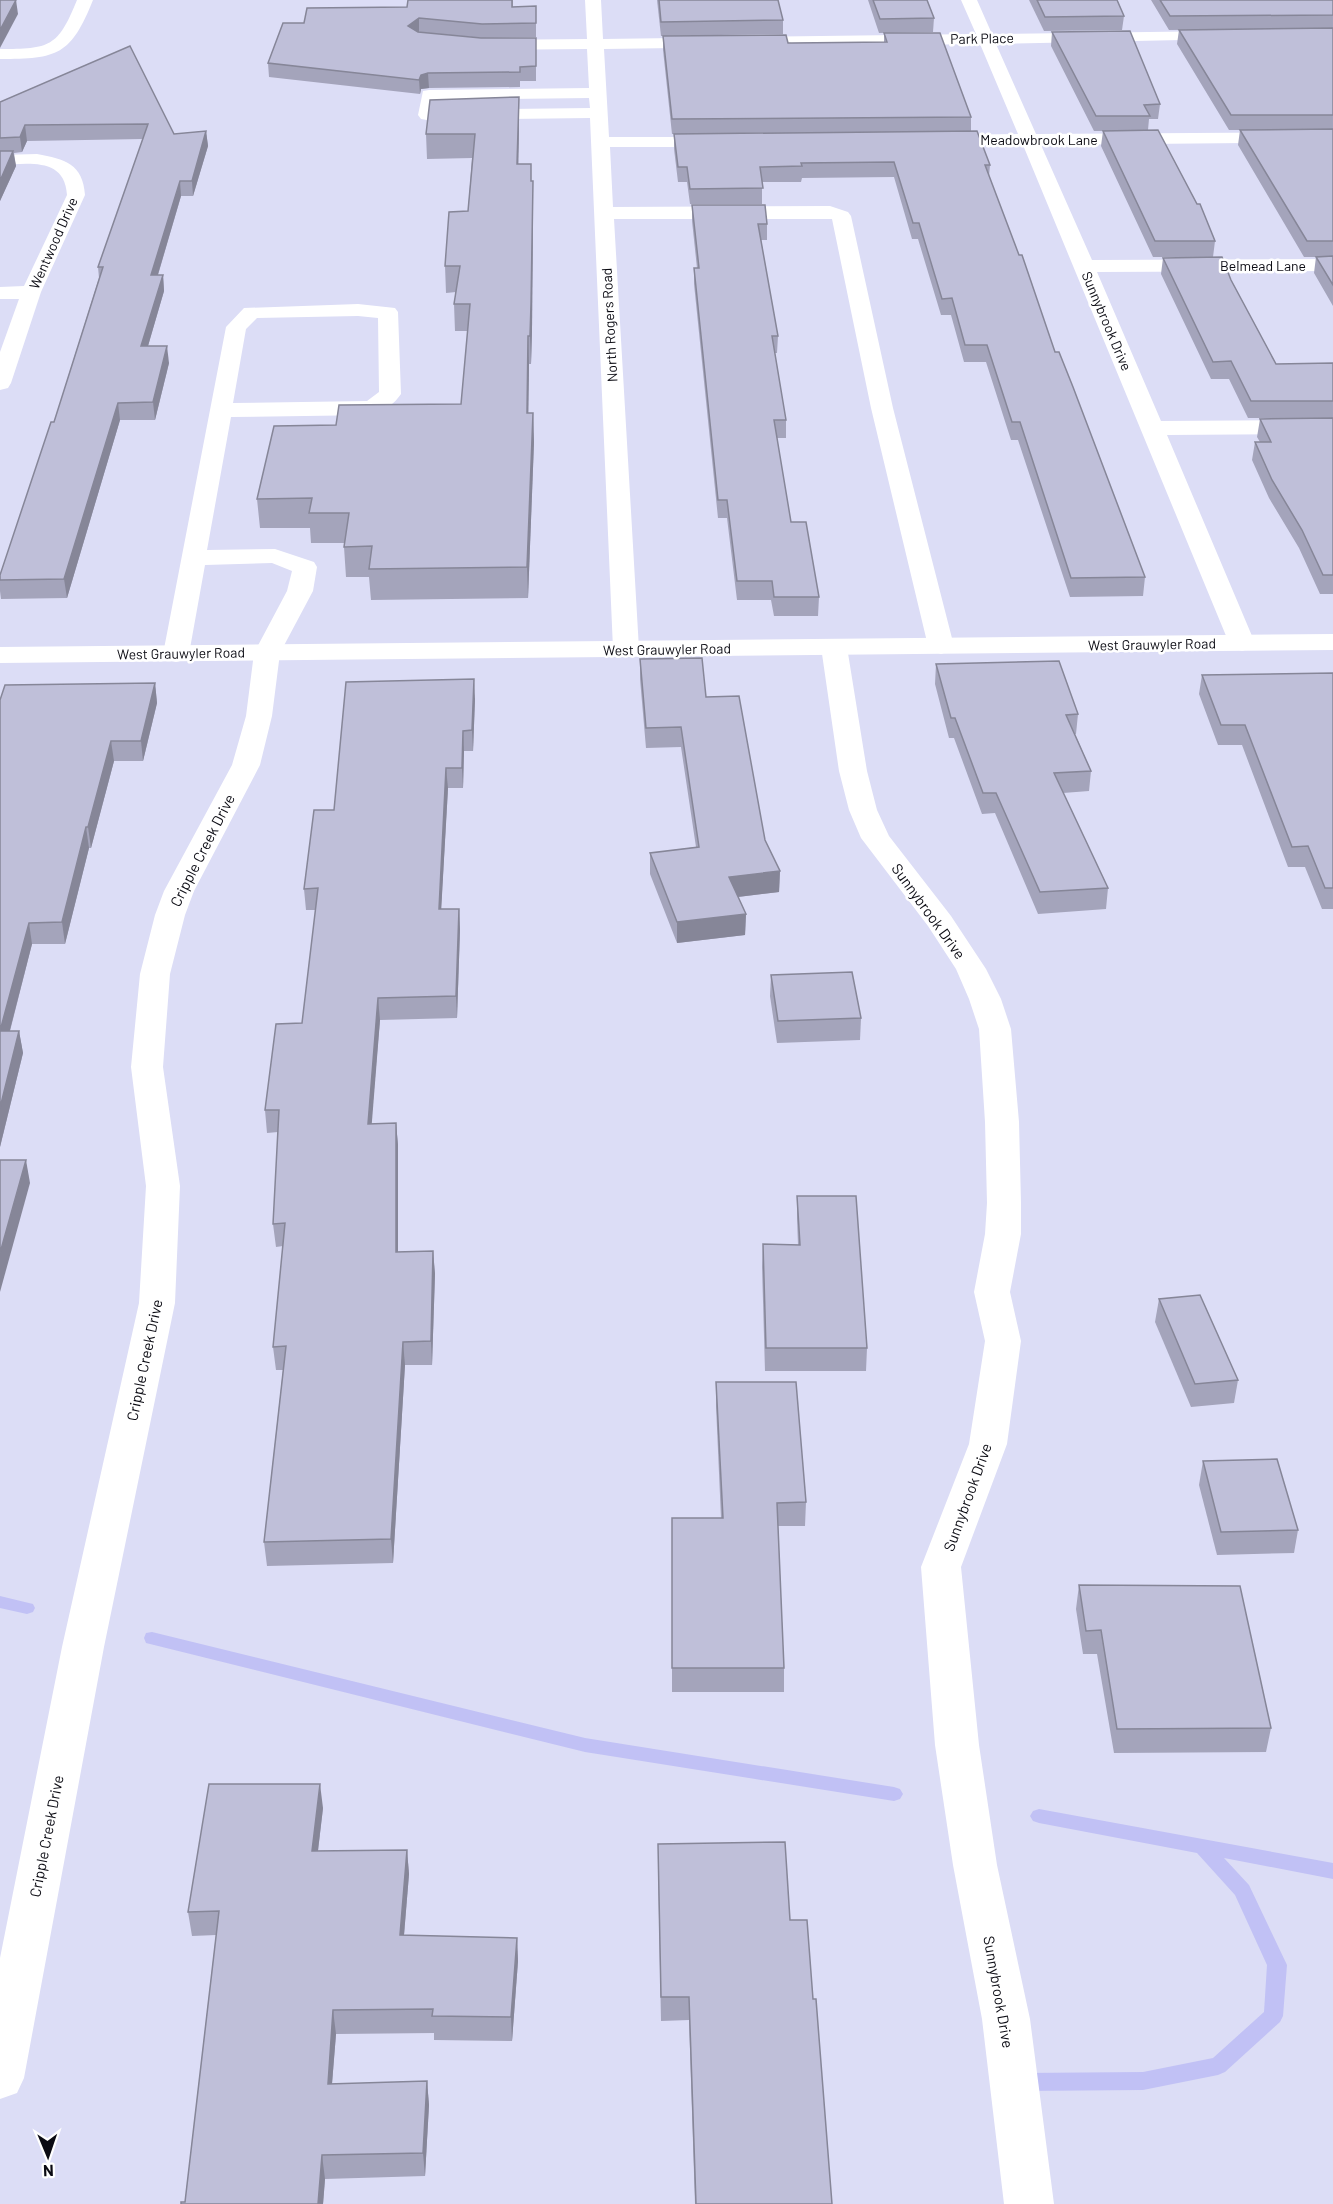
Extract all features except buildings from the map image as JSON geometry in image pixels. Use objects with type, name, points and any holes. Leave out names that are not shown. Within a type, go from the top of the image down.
[{"type":"street","points":[[0,54],[50,49],[65,40],[85,0]]},
{"type":"street","name":"North Rogers Road","points":[[593,0],[626,649]]},
{"type":"street","name":"Sunnybrook Drive","points":[[969,0],[1085,266],[1242,643]]},
{"type":"street","name":"Park Place","points":[[471,44],[1237,36]]},
{"type":"street","points":[[429,95],[598,103],[427,115],[429,95]]},
{"type":"street","name":"Meadowbrook Lane","points":[[923,140],[1333,137]]},
{"type":"street","points":[[600,142],[732,141]]},
{"type":"street","name":"Wentwood Drive","points":[[0,160],[52,161],[70,172],[77,186],[76,195],[31,292],[0,383]]},
{"type":"street","points":[[604,213],[830,212],[841,216],[858,286],[882,407],[927,578],[941,646]]},
{"type":"street","name":"Belmead Lane","points":[[1085,266],[1333,265]]},
{"type":"street","points":[[0,293],[31,292]]},
{"type":"street","points":[[176,654],[220,410],[236,327],[251,312],[358,310],[388,312],[390,394],[373,408],[220,410]]},
{"type":"street","points":[[1152,428],[1333,427]]},
{"type":"street","points":[[193,558],[275,556],[305,567],[300,591],[267,653]]},
{"type":"street","name":"West Grauwyler Road","points":[[0,655],[1333,642]]},
{"type":"street","name":"Sunnybrook Drive","points":[[834,647],[853,771],[863,810],[875,838],[940,922],[971,969],[985,999],[995,1029],[1002,1122],[1004,1203],[1002,1234],[992,1292],[1003,1341],[988,1444],[941,1567],[957,1745],[975,1865],[1006,2019],[1029,2204]]},
{"type":"street","name":"Cripple Creek Drive","points":[[0,2078],[83,1647],[157,1303],[163,1186],[147,1067],[155,974],[178,891],[246,765],[259,716],[267,653]]},
{"type":"waterway","points":[[0,1602],[27,1608]]},
{"type":"waterway","points":[[152,1638],[585,1745],[894,1794]]},
{"type":"waterway","points":[[1039,1816],[1203,1847]]},
{"type":"waterway","points":[[1021,2082],[1143,2081],[1218,2066],[1273,2016],[1277,1965],[1242,1890],[1203,1847]]},
{"type":"waterway","points":[[1203,1847],[1333,1871]]}]
